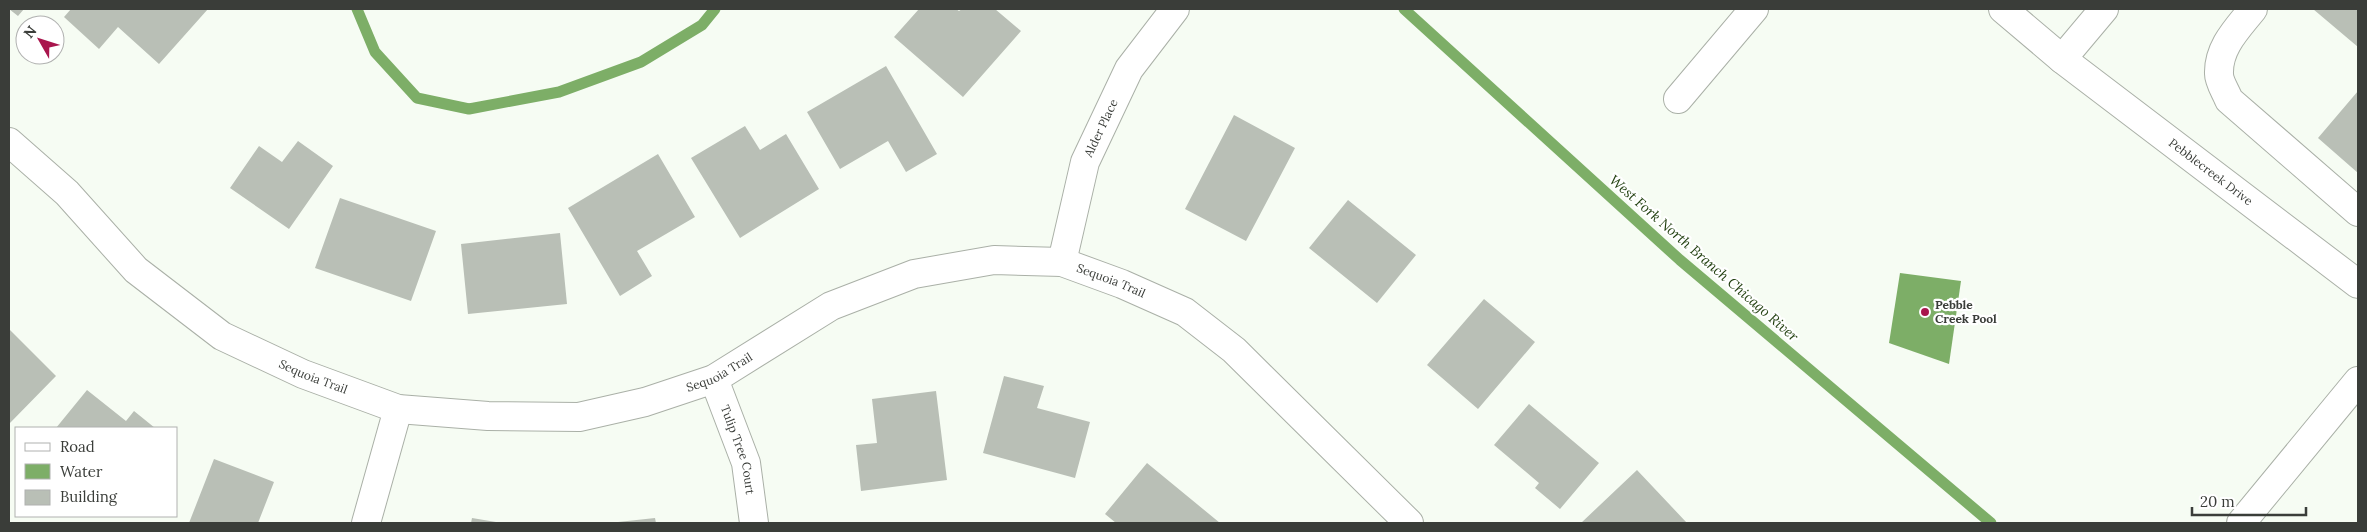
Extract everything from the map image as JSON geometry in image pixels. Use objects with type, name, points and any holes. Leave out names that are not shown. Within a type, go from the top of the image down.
[{"type":"street","name":"Alder Place","points":[[1062,262],[1085,162],[1129,69],[1175,9]]},
{"type":"street","points":[[1678,99],[1754,9]]},
{"type":"street","name":"Pebblecreek Drive","points":[[2003,9],[2062,59],[2358,284]]},
{"type":"street","points":[[2062,59],[2104,9]]},
{"type":"street","points":[[2254,9],[2231,36],[2222,54],[2219,75],[2229,100],[2358,212]]},
{"type":"street","name":"Sequoia Trail","points":[[9,142],[67,194],[136,270],[222,336],[303,374],[398,409],[488,416],[579,417],[644,402],[714,379],[832,306],[914,274],[994,260],[1062,262],[1122,284],[1185,312],[1234,350],[1409,523]]},
{"type":"street","name":"Tulip Tree Court","points":[[714,379],[746,463],[754,523]]},
{"type":"street","points":[[2241,523],[2358,381]]},
{"type":"street","points":[[366,523],[398,409]]},
{"type":"water","name":"Pebble Creek Pool","points":[[1900,273],[1961,281],[1949,364],[1889,343]]},
{"type":"building","points":[[9,9],[24,9],[17,15]]},
{"type":"building","points":[[71,9],[208,9],[159,64],[118,27],[99,49],[65,16]]},
{"type":"building","points":[[919,9],[956,9],[959,11],[962,9],[995,9],[1021,31],[963,97],[894,37]]},
{"type":"building","points":[[2313,9],[2358,9],[2358,47]]},
{"type":"building","points":[[886,66],[937,154],[906,172],[888,141],[840,169],[807,112]]},
{"type":"building","points":[[2358,91],[2358,173],[2318,138]]},
{"type":"building","points":[[1234,115],[1295,148],[1246,241],[1185,209]]},
{"type":"building","points":[[745,126],[760,150],[786,134],[819,189],[740,238],[691,158]]},
{"type":"building","points":[[298,141],[333,166],[289,229],[230,188],[259,146],[282,162]]},
{"type":"building","points":[[658,154],[695,217],[637,251],[652,276],[620,296],[568,208]]},
{"type":"building","points":[[340,198],[436,231],[411,301],[315,268]]},
{"type":"building","points":[[1348,200],[1416,255],[1377,303],[1309,248]]},
{"type":"building","points":[[560,233],[567,304],[468,314],[461,244]]},
{"type":"building","points":[[1484,299],[1535,342],[1478,409],[1427,365]]},
{"type":"building","points":[[9,329],[56,376],[9,424]]},
{"type":"building","points":[[1004,376],[1044,386],[1037,408],[1090,422],[1075,478],[983,453]]},
{"type":"building","points":[[87,390],[126,421],[134,411],[154,427],[57,427]]},
{"type":"building","points":[[936,391],[947,480],[861,491],[856,445],[877,443],[872,399]]},
{"type":"building","points":[[1529,404],[1599,463],[1560,509],[1535,488],[1539,483],[1494,445]]},
{"type":"building","points":[[214,459],[274,482],[258,523],[189,523]]},
{"type":"building","points":[[1147,463],[1220,523],[1116,523],[1105,514]]},
{"type":"building","points":[[1637,470],[1687,523],[1581,523]]},
{"type":"building","points":[[472,518],[496,522],[496,523],[471,523]]},
{"type":"building","points":[[655,518],[656,523],[618,523],[618,522]]},
{"type":"waterway","name":"West Fork North Branch Chicago River","points":[[357,9],[375,52],[417,98],[469,109],[559,92],[641,62],[702,25],[715,9]]},
{"type":"waterway","name":"West Fork North Branch Chicago River","points":[[1404,9],[1680,260],[1991,523]]},
{"type":"place","name":"Pebble Creek Pool","points":[[1925,312]]}]
